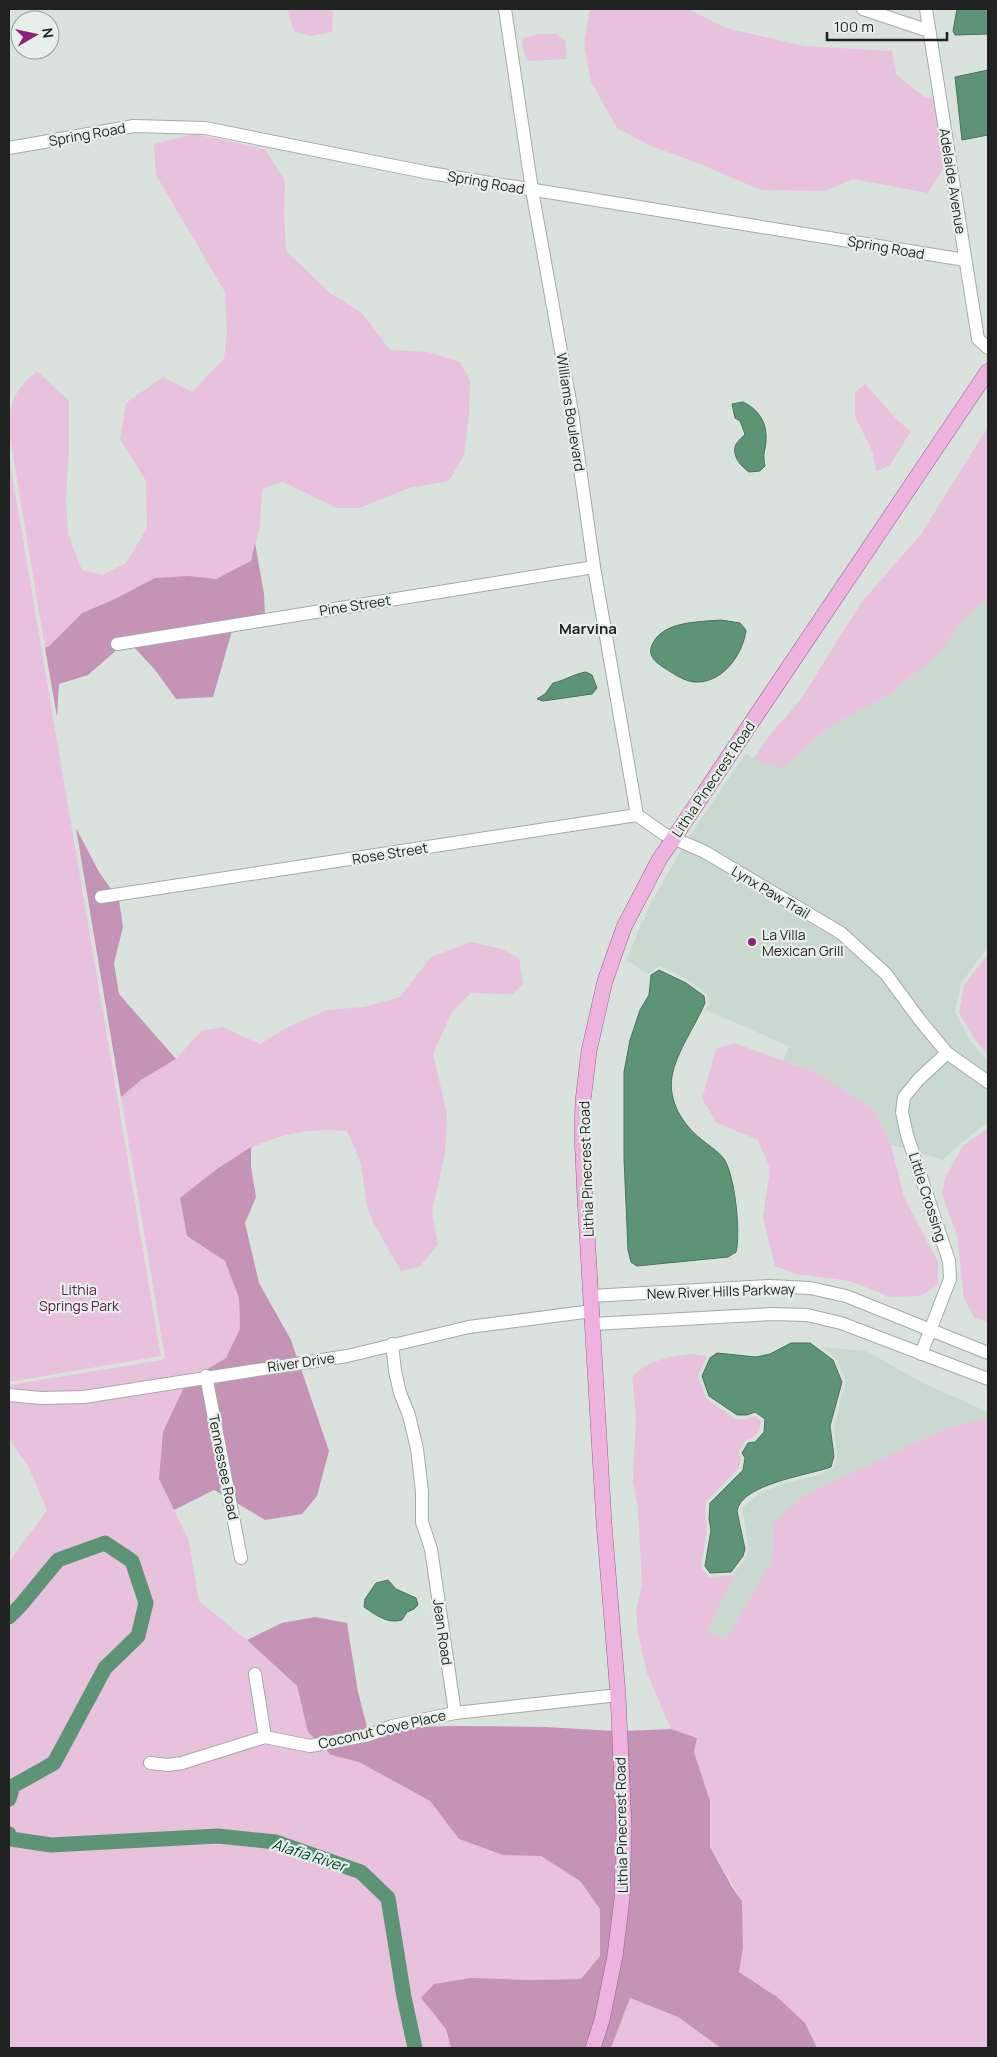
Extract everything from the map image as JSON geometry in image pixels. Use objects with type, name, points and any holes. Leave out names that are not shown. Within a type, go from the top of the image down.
[{"type":"main road","name":"Lithia Pinecrest Road","points":[[593,2048],[609,1988],[622,1898],[624,1827],[618,1696],[604,1523],[595,1310],[582,1134],[584,1084],[592,1034],[605,981],[624,927],[653,871],[677,840],[760,708],[787,672],[988,371]]},
{"type":"street","name":"Williams Boulevard","points":[[505,9],[532,190],[572,412],[594,567],[637,815]]},
{"type":"street","points":[[863,9],[929,31]]},
{"type":"street","name":"Adelaide Avenue","points":[[926,9],[978,339],[988,348]]},
{"type":"street","name":"Spring Road","points":[[9,148],[134,126],[205,128],[342,156],[532,190],[681,212],[965,260]]},
{"type":"street","name":"Pine Street","points":[[117,644],[594,567]]},
{"type":"street","points":[[637,815],[677,840]]},
{"type":"street","name":"Rose Street","points":[[101,897],[637,815]]},
{"type":"street","name":"Lynx Paw Trail","points":[[677,840],[705,852],[842,933],[886,974],[947,1053],[988,1082]]},
{"type":"street","name":"Little Crossing","points":[[921,1354],[932,1330],[950,1279],[949,1262],[907,1135],[902,1112],[904,1097],[919,1079],[947,1053]]},
{"type":"street","name":"New River Hills Parkway","points":[[595,1310],[769,1286],[810,1288],[846,1296],[988,1353]]},
{"type":"street","name":"New River Hills Parkway","points":[[595,1310],[807,1315],[841,1323],[988,1379]]},
{"type":"street","name":"River Drive","points":[[9,1395],[41,1398],[84,1397],[206,1376],[347,1356],[470,1327],[595,1310]]},
{"type":"street","name":"Jean Road","points":[[392,1344],[398,1385],[414,1435],[420,1474],[422,1522],[431,1551],[455,1713]]},
{"type":"street","name":"Tennessee Road","points":[[206,1376],[241,1558]]},
{"type":"street","points":[[256,1674],[265,1737]]},
{"type":"street","name":"Coconut Cove Place","points":[[150,1763],[168,1765],[182,1763],[265,1737],[310,1746],[369,1735],[392,1726],[455,1713],[618,1696]]},
{"type":"shaded area","points":[[957,9],[988,9],[988,34],[955,35],[953,31]]},
{"type":"shaded area","points":[[988,70],[988,135],[962,140],[955,77]]},
{"type":"shaded area","points":[[743,402],[757,412],[765,427],[765,466],[760,471],[749,472],[735,455],[736,445],[745,434],[740,421],[735,418],[732,404]]},
{"type":"shaded area","points":[[255,543],[264,594],[265,616],[112,640],[113,648],[120,647],[88,675],[59,684],[57,717],[45,648],[82,613],[113,600],[155,578],[189,576],[216,579],[251,561]]},
{"type":"shaded area","points":[[988,597],[988,947],[961,983],[955,1012],[972,1043],[988,1061],[988,1077],[950,1050],[890,972],[687,840],[746,753],[754,758],[809,745],[832,725],[888,696],[941,652],[962,621]]},
{"type":"shaded area","points":[[721,620],[740,623],[746,630],[741,649],[736,658],[722,673],[714,678],[694,682],[687,680],[663,667],[652,656],[652,645],[664,631],[692,622]]},
{"type":"shaded area","points":[[232,631],[213,697],[176,699],[156,671],[132,645]]},
{"type":"shaded area","points":[[586,672],[592,675],[597,688],[592,694],[543,701],[537,699],[545,694],[553,683]]},
{"type":"shaded area","points":[[76,828],[99,872],[119,900],[123,927],[114,963],[119,994],[176,1059],[141,1080],[121,1097]]},
{"type":"shaded area","points":[[683,847],[703,856],[838,936],[883,977],[940,1052],[901,1095],[907,1149],[891,1145],[874,1109],[815,1072],[783,1060],[789,1046],[706,1010],[709,1003],[707,994],[688,980],[660,966],[648,974],[626,960],[650,904]]},
{"type":"shaded area","points":[[659,970],[686,983],[704,996],[705,1003],[674,1066],[671,1085],[672,1094],[682,1119],[694,1133],[724,1159],[728,1167],[734,1191],[738,1232],[736,1252],[728,1257],[637,1266],[631,1262],[628,1250],[624,1158],[624,1072],[630,1040],[640,1010],[649,995],[651,975]]},
{"type":"shaded area","points":[[947,1058],[988,1088],[988,1124],[961,1143],[943,1160],[917,1152],[907,1111],[909,1098]]},
{"type":"shaded area","points":[[251,1147],[251,1167],[256,1197],[245,1223],[259,1283],[291,1340],[297,1358],[201,1373],[226,1358],[240,1329],[239,1298],[225,1261],[187,1236],[180,1198],[217,1169]]},
{"type":"shaded area","points":[[791,1343],[810,1343],[833,1360],[842,1382],[830,1426],[834,1456],[831,1467],[777,1482],[750,1494],[741,1502],[737,1511],[745,1549],[743,1556],[731,1572],[710,1573],[705,1566],[711,1530],[709,1519],[710,1503],[743,1470],[745,1458],[742,1453],[748,1443],[755,1442],[764,1432],[765,1419],[755,1412],[747,1415],[737,1415],[709,1396],[702,1376],[710,1358],[717,1353],[756,1357],[770,1354]]},
{"type":"shaded area","points":[[821,1347],[866,1351],[925,1384],[988,1412],[988,1418],[947,1429],[803,1496],[773,1524],[772,1560],[727,1640],[707,1631],[735,1575],[733,1574],[746,1558],[749,1550],[742,1508],[760,1493],[834,1468],[837,1456],[834,1426],[846,1381],[836,1358]]},
{"type":"shaded area","points":[[300,1366],[329,1451],[317,1496],[302,1514],[265,1520],[235,1502],[212,1380]]},
{"type":"shaded area","points":[[203,1381],[225,1496],[214,1490],[174,1510],[159,1479],[163,1432],[185,1385]]},
{"type":"shaded area","points":[[388,1580],[396,1589],[416,1598],[418,1605],[407,1612],[402,1620],[387,1620],[364,1607],[365,1599],[376,1583]]},
{"type":"shaded area","points":[[315,1617],[347,1623],[358,1692],[368,1731],[316,1740],[308,1732],[297,1686],[247,1640],[282,1623]]},
{"type":"shaded area","points":[[403,1727],[546,1727],[615,1731],[619,1862],[610,1955],[588,2048],[451,2048],[446,2029],[421,1998],[434,1984],[471,1978],[581,1979],[600,1956],[600,1909],[580,1881],[541,1856],[503,1855],[459,1839],[430,1801],[359,1762],[331,1755],[323,1747]]},
{"type":"shaded area","points":[[671,1729],[697,1738],[694,1752],[710,1801],[710,1847],[742,1901],[743,1948],[739,1972],[777,1997],[805,2023],[817,2048],[721,2048],[678,2017],[630,1998],[611,2048],[598,2048],[614,1988],[624,1731]]},
{"type":"green space","points":[[287,9],[328,9],[333,12],[332,32],[310,36],[294,31]]},
{"type":"green space","points":[[590,9],[688,9],[726,28],[804,46],[892,51],[896,74],[923,96],[935,100],[945,165],[928,193],[853,179],[825,191],[761,190],[651,146],[617,128],[591,82],[584,44]]},
{"type":"green space","points":[[539,34],[557,34],[565,40],[567,59],[527,61],[522,45],[523,38]]},
{"type":"green space","points":[[194,134],[265,149],[285,181],[286,251],[331,294],[361,312],[390,350],[428,352],[460,362],[470,380],[469,415],[464,455],[449,481],[409,488],[359,508],[337,508],[283,482],[262,489],[260,525],[251,561],[216,579],[189,576],[113,600],[82,613],[45,648],[9,432],[10,413],[14,398],[23,385],[37,371],[69,401],[66,499],[68,534],[82,570],[102,575],[126,563],[147,528],[146,481],[120,439],[126,403],[163,377],[192,392],[224,359],[227,331],[225,292],[156,175],[154,144]]},
{"type":"green space","points":[[865,384],[898,421],[911,431],[890,465],[876,472],[873,453],[855,416],[855,393]]},
{"type":"green space","points":[[988,427],[988,597],[962,621],[941,652],[888,696],[832,725],[782,769],[754,758],[769,736],[801,699],[861,603],[921,534]]},
{"type":"green space","name":"Lithia Springs Park","points":[[9,456],[161,1356],[9,1382]]},
{"type":"green space","points":[[471,942],[502,949],[519,958],[523,984],[513,994],[471,993],[452,1012],[433,1054],[447,1114],[445,1154],[432,1211],[438,1245],[419,1267],[401,1271],[374,1224],[367,1206],[360,1160],[347,1131],[321,1130],[276,1138],[237,1156],[180,1198],[187,1236],[225,1261],[239,1298],[240,1329],[226,1359],[201,1373],[83,1393],[41,1394],[9,1391],[9,1385],[165,1358],[121,1097],[141,1080],[176,1059],[201,1031],[223,1027],[260,1044],[284,1029],[327,1010],[364,1007],[400,997],[431,957]]},
{"type":"green space","points":[[988,954],[988,1055],[976,1041],[959,1013],[964,985]]},
{"type":"green space","points":[[734,1043],[815,1072],[874,1109],[891,1145],[904,1197],[938,1262],[938,1285],[921,1296],[890,1297],[850,1281],[796,1274],[775,1266],[763,1217],[770,1169],[758,1140],[717,1123],[702,1099],[716,1049]]},
{"type":"green space","points":[[988,1128],[988,1322],[975,1318],[964,1299],[957,1235],[942,1194],[945,1178],[963,1146]]},
{"type":"green space","points":[[693,1354],[707,1356],[698,1376],[706,1398],[735,1419],[747,1419],[755,1416],[761,1421],[757,1434],[745,1441],[739,1451],[741,1459],[739,1468],[706,1502],[705,1519],[707,1528],[701,1567],[709,1577],[735,1575],[707,1631],[726,1640],[772,1560],[773,1524],[803,1496],[947,1428],[988,1418],[988,2048],[817,2048],[804,2023],[739,1972],[743,1948],[742,1901],[710,1847],[710,1801],[694,1752],[697,1738],[671,1729],[647,1673],[638,1634],[636,1611],[642,1587],[638,1509],[633,1481],[636,1415],[632,1377],[652,1363],[676,1356]]},
{"type":"green space","points":[[187,1384],[159,1479],[189,1541],[199,1601],[247,1640],[297,1687],[308,1731],[316,1740],[310,1741],[269,1733],[259,1669],[251,1670],[260,1734],[169,1761],[146,1758],[144,1767],[168,1770],[265,1741],[323,1747],[331,1755],[359,1762],[430,1801],[459,1839],[503,1855],[541,1856],[580,1881],[600,1909],[600,1956],[581,1979],[528,1980],[421,1998],[446,2029],[451,2048],[9,2048],[9,1562],[47,1510],[28,1466],[9,1439],[9,1399]]},
{"type":"green space","points":[[630,1998],[678,2017],[721,2048],[611,2048]]},
{"type":"waterway","name":"Alafia River","points":[[9,1617],[58,1560],[105,1543],[132,1561],[146,1603],[138,1636],[105,1668],[54,1763],[13,1786],[9,1799]]},
{"type":"waterway","name":"Alafia River","points":[[9,1834],[11,1839],[51,1845],[218,1836],[276,1842],[361,1872],[388,1898],[404,1997],[415,2048]]},
{"type":"place","name":"La Villa Mexican Grill","points":[[752,942]]},
{"type":"district","name":"Marvina","points":[[588,628]]}]
